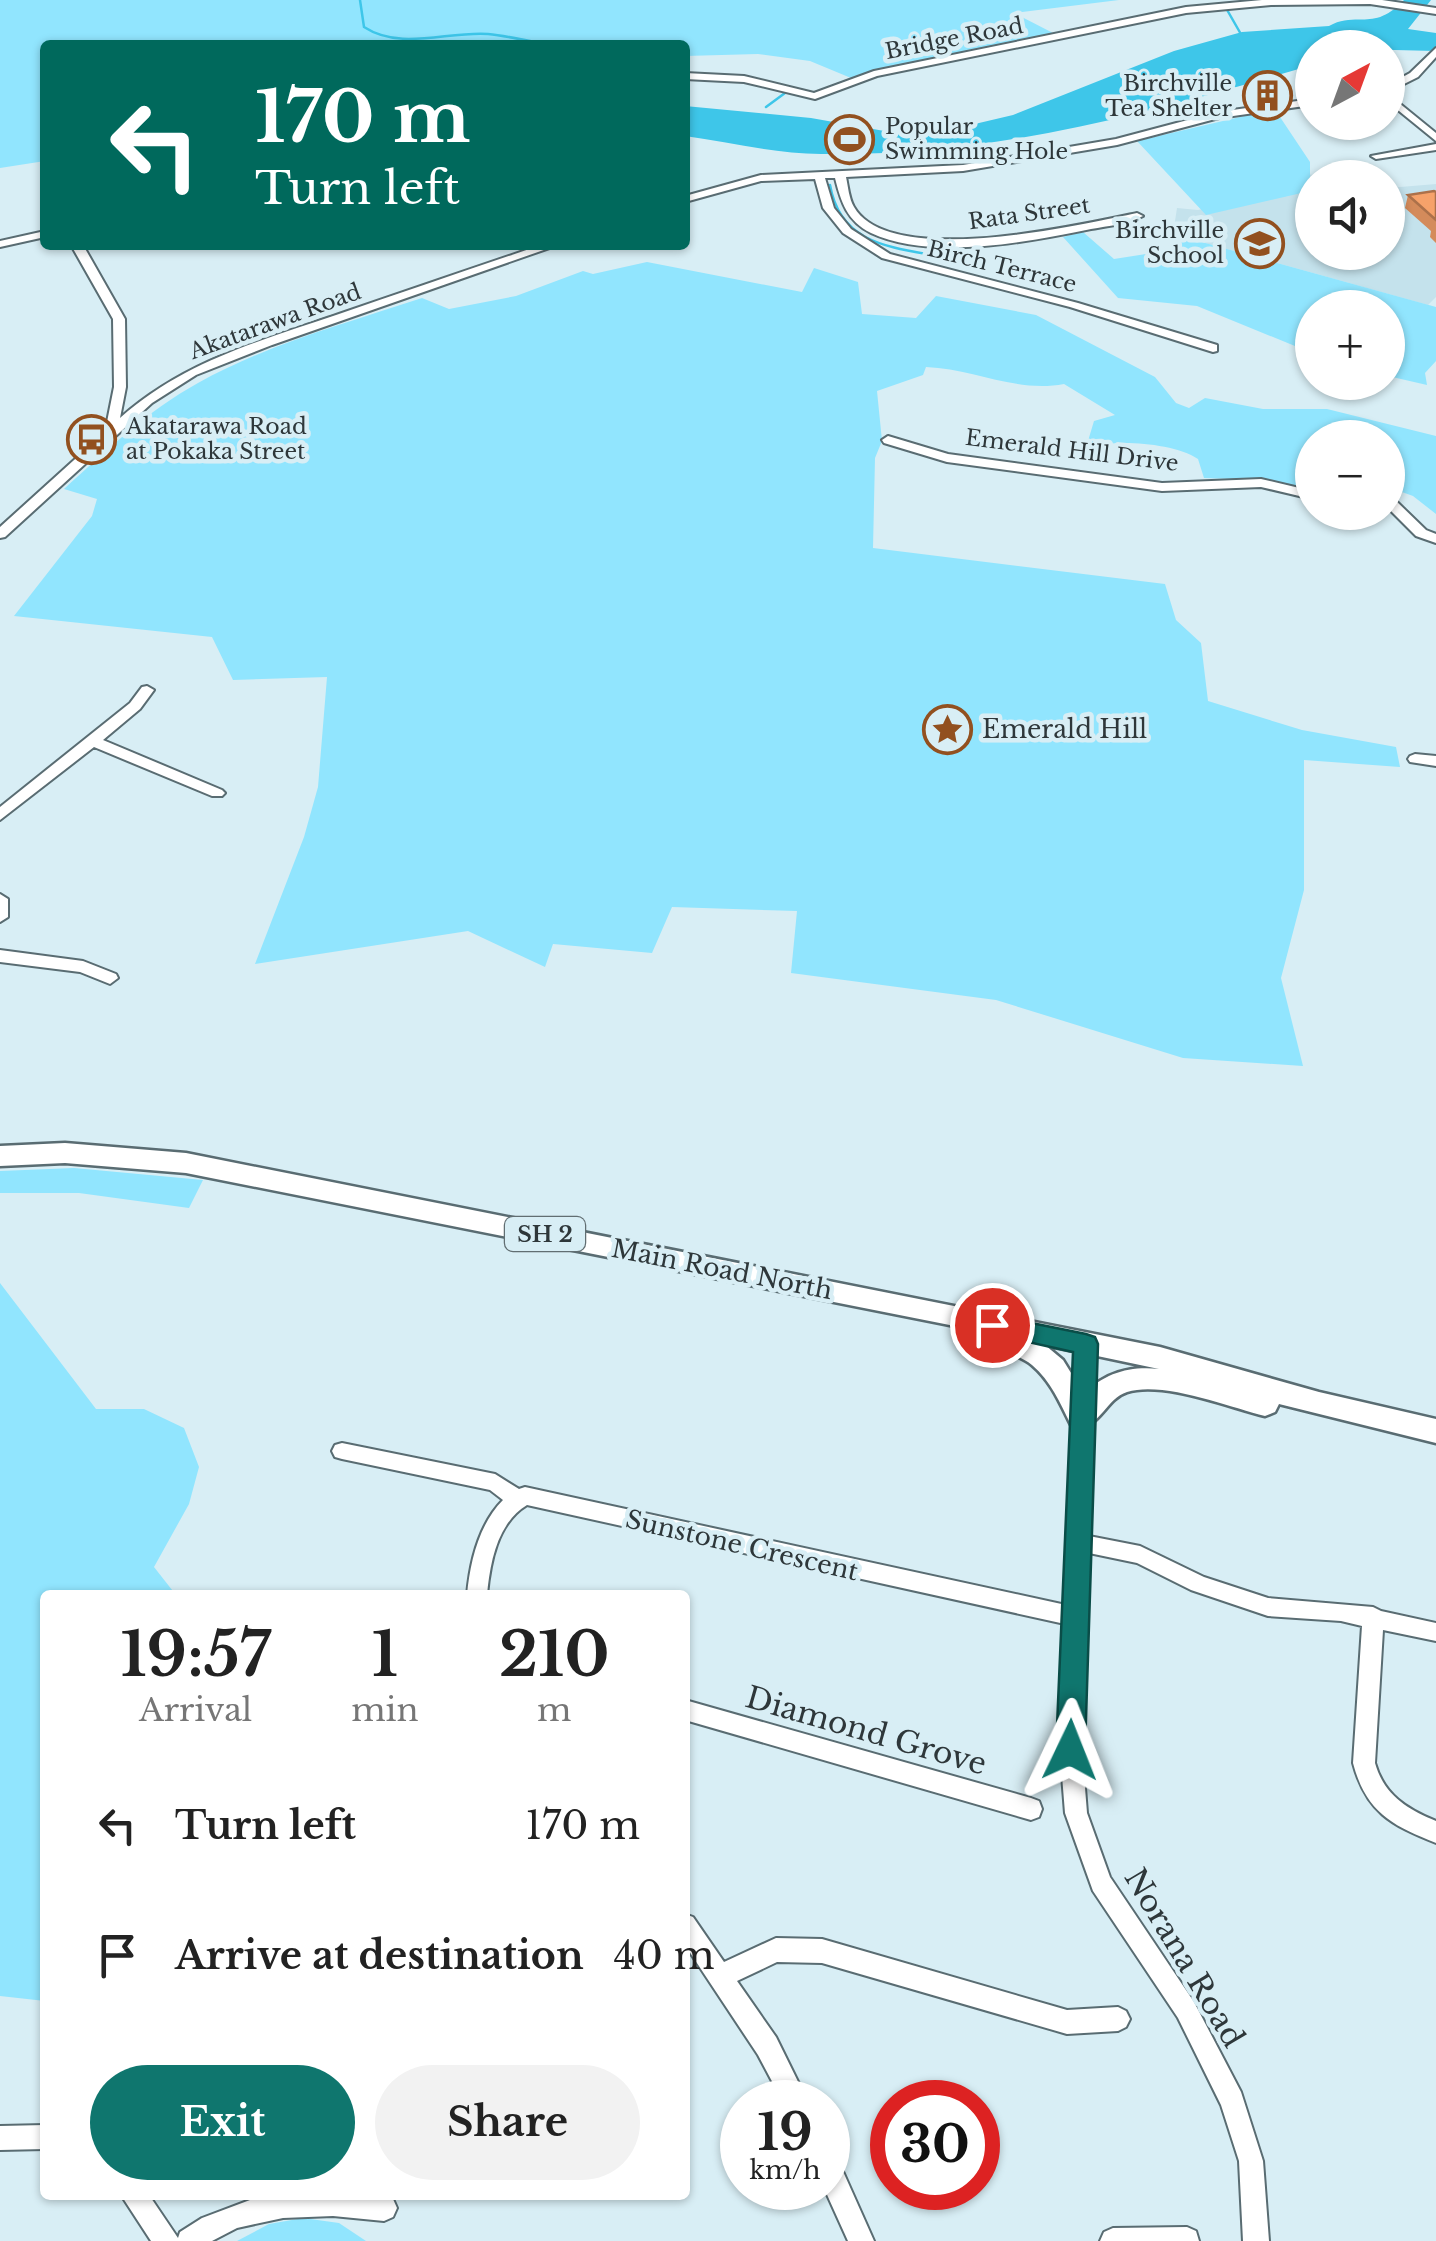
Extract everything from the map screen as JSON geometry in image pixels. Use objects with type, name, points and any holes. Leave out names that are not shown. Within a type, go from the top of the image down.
[{"type":"highway","name":"Main Road North","points":[[0,1156],[65,1153],[186,1162],[1160,1358],[1373,1418],[1436,1431]]},
{"type":"highway","points":[[962,1318],[1020,1343],[1051,1363],[1062,1375],[1082,1417],[1117,1383],[1144,1379],[1331,1419],[1373,1418]]},
{"type":"street","name":"Bridge Road","points":[[690,76],[761,82],[815,96],[874,74],[1148,17],[1221,6],[1294,1],[1381,2],[1436,11]]},
{"type":"street","points":[[1405,81],[1432,56]]},
{"type":"street","points":[[690,199],[761,178],[992,163],[1116,142],[1218,116],[1295,105]]},
{"type":"street","points":[[1405,111],[1436,138]]},
{"type":"street","points":[[1376,156],[1436,147]]},
{"type":"street","name":"Rata Street","points":[[840,175],[850,212],[872,228],[908,240],[1010,240],[1137,216]]},
{"type":"street","name":"Birch Terrace","points":[[819,176],[829,208],[847,230],[886,256],[1074,305],[1213,348]]},
{"type":"street","points":[[0,244],[40,235]]},
{"type":"street","points":[[81,250],[119,319],[120,387],[111,435]]},
{"type":"street","name":"Akatarawa Road","points":[[0,534],[148,400],[192,372],[238,352],[537,250]]},
{"type":"street","points":[[120,387],[148,400]]},
{"type":"street","name":"Emerald Hill Drive","points":[[888,440],[946,458],[1162,488],[1261,483],[1295,490]]},
{"type":"street","points":[[1405,518],[1421,533],[1436,538]]},
{"type":"street","points":[[0,815],[135,706],[147,690]]},
{"type":"street","points":[[93,741],[216,793]]},
{"type":"street","points":[[1414,759],[1436,762]]},
{"type":"street","points":[[0,899],[0,917]]},
{"type":"street","points":[[0,956],[83,967],[110,978]]},
{"type":"street","name":"Norana Road","points":[[1086,1344],[1070,1750],[1076,1814],[1101,1883],[1186,2010],[1232,2101],[1251,2160],[1256,2241]]},
{"type":"street","name":"Sunstone Crescent","points":[[342,1451],[495,1483],[517,1498],[534,1497],[1073,1616]]},
{"type":"street","points":[[478,1590],[478,1571],[492,1531],[517,1498]]},
{"type":"street","points":[[1076,1542],[1140,1556],[1198,1584],[1268,1608],[1373,1616],[1436,1632]]},
{"type":"street","points":[[1373,1616],[1364,1763],[1368,1783],[1376,1798],[1399,1818],[1436,1832]]},
{"type":"street","name":"Diamond Grove","points":[[690,1711],[1030,1810]]},
{"type":"street","points":[[690,1934],[767,2046],[785,2080]]},
{"type":"street","points":[[719,1977],[776,1950],[822,1951],[1067,2022],[1118,2019]]},
{"type":"street","points":[[0,2138],[40,2137]]},
{"type":"street","points":[[137,2200],[166,2241]]},
{"type":"street","points":[[189,2241],[220,2232],[247,2212],[299,2201],[384,2208]]},
{"type":"street","points":[[848,2210],[862,2241]]},
{"type":"street","points":[[1112,2241],[1188,2240]]},
{"type":"shaded area","points":[[0,0],[1119,0],[1014,13],[1053,33],[851,78],[810,61],[758,54],[690,56],[690,40],[40,40],[40,162],[0,168]]},
{"type":"shaded area","points":[[1404,0],[1431,0],[1408,29],[1436,33],[1436,51],[1405,50],[1405,30],[1295,30],[1295,70],[1070,129],[948,148],[821,154],[690,137],[690,106],[811,118],[890,132],[945,131],[1013,115],[1174,51],[1242,32],[1329,26],[1383,16]]},
{"type":"shaded area","points":[[1253,114],[1278,114],[1309,160],[1295,160],[1295,194],[1206,215],[1137,141]]},
{"type":"shaded area","name":"Birchville School","points":[[1436,184],[1436,297],[1428,305],[1405,299],[1405,290],[1374,290],[1302,270],[1405,270],[1405,187]]},
{"type":"shaded area","name":"Birchville School","points":[[1279,191],[1295,193],[1295,268],[1173,234],[1177,208],[1198,210]]},
{"type":"shaded area","points":[[1083,232],[1114,259],[1178,249],[1173,234],[1375,290],[1295,290],[1295,346],[1197,306],[1118,298],[1063,237]]},
{"type":"shaded area","points":[[647,262],[802,292],[814,268],[858,282],[862,314],[916,318],[936,296],[1036,315],[1155,377],[1176,403],[1189,408],[1205,398],[1263,409],[1327,409],[1371,420],[1295,420],[1295,487],[1258,480],[1204,478],[1198,459],[1154,445],[1107,444],[1103,452],[1085,451],[1094,421],[1115,415],[1064,384],[1012,383],[926,367],[923,375],[877,391],[882,441],[875,458],[873,548],[1165,584],[1176,620],[1201,643],[1208,701],[1302,730],[1396,747],[1400,767],[1304,760],[1304,890],[1281,978],[1303,1066],[1183,1058],[996,1000],[791,973],[797,911],[672,907],[652,953],[553,944],[545,967],[468,931],[255,964],[304,837],[318,787],[327,677],[233,680],[212,637],[14,616],[92,516],[97,499],[64,489],[128,432],[179,394],[280,346],[422,298],[449,309],[516,296],[583,271],[593,274]]},
{"type":"shaded area","points":[[1405,298],[1436,307],[1436,361],[1425,373],[1427,385],[1405,380]]},
{"type":"shaded area","points":[[1405,428],[1436,436],[1436,514],[1405,493]]},
{"type":"shaded area","points":[[74,1168],[203,1180],[189,1208],[79,1193],[0,1193],[0,1171]]},
{"type":"shaded area","points":[[0,1283],[96,1409],[144,1409],[184,1428],[199,1467],[189,1504],[154,1567],[172,1590],[40,1590],[40,2000],[0,1996]]},
{"type":"shaded area","points":[[303,2218],[339,2223],[366,2241],[237,2241],[269,2224]]},
{"type":"building","points":[[1436,192],[1436,220],[1408,195]]},
{"type":"waterway","points":[[360,0],[364,27],[393,38],[488,34],[522,40]]},
{"type":"waterway","points":[[1226,8],[1242,36]]},
{"type":"waterway","points":[[766,107],[785,93]]},
{"type":"waterway","points":[[830,185],[835,204],[855,231],[884,245],[938,256]]},
{"type":"place","name":"Birchville Tea Shelter","points":[[1267,96]]},
{"type":"place","name":"Popular Swimming Hole","points":[[850,139]]},
{"type":"place","name":"Birchville School","points":[[1259,243]]},
{"type":"place","name":"Akatarawa Road at Pokaka Street","points":[[91,439]]},
{"type":"place","name":"Emerald Hill","points":[[947,729]]},
{"type":"route","points":[[992,1325],[1086,1344],[1070,1750]]}]
